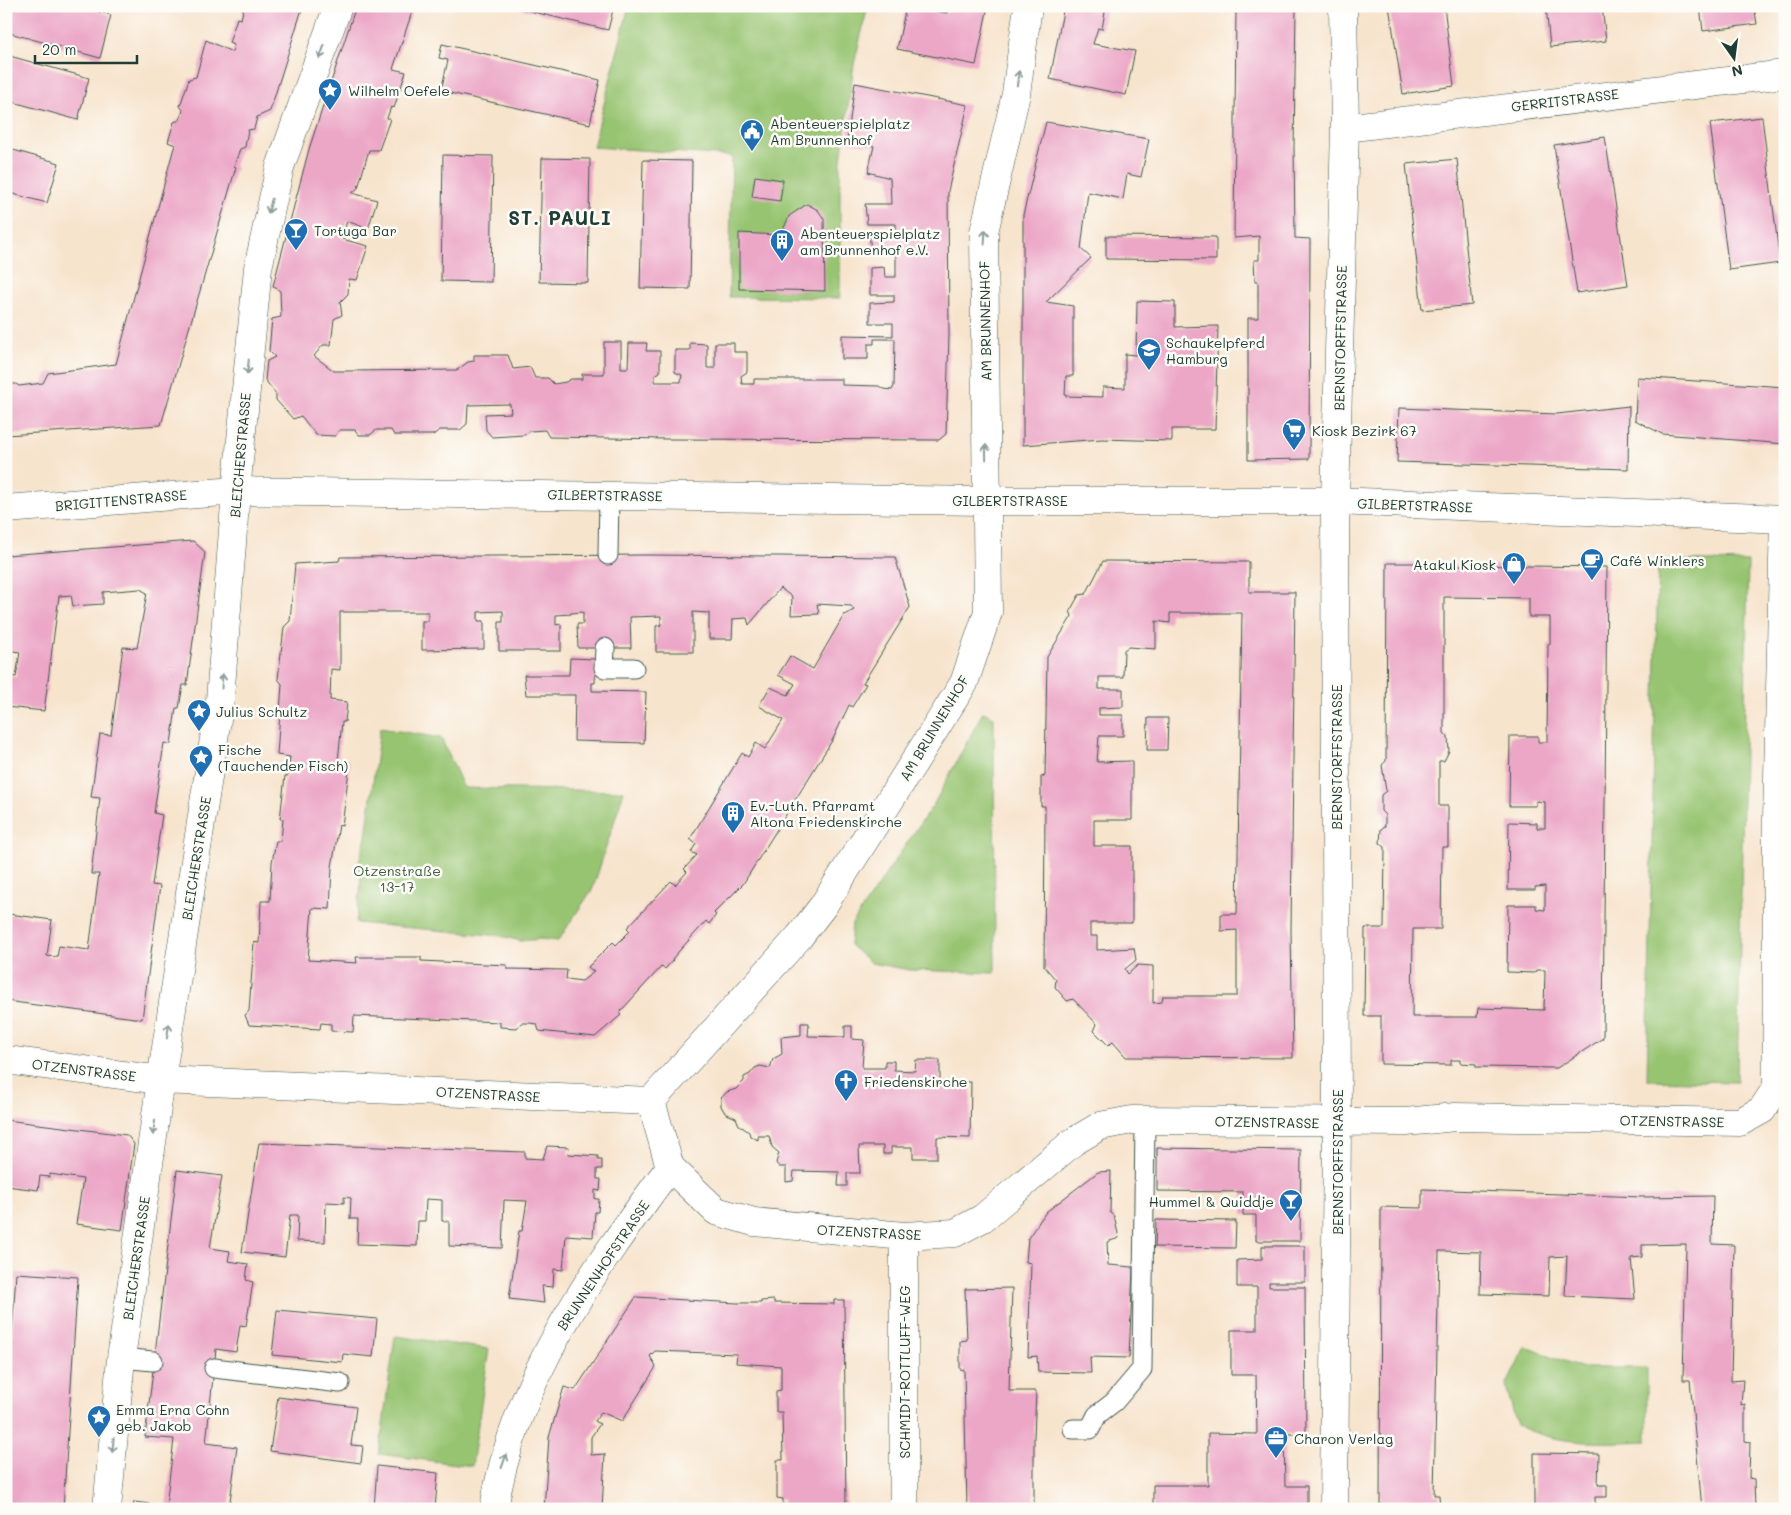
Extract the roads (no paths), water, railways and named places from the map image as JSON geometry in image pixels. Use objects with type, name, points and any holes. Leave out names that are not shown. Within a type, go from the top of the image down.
[{"type":"street","name":"BLEICHERSTRASSE","points":[[107,1509],[121,1358],[161,1080],[220,700],[236,491],[258,268],[280,167],[338,6]]},
{"type":"street","name":"AM BRUNNENHOF","points":[[651,1101],[799,938],[823,906],[964,683],[988,612],[984,232],[1016,94],[1028,6]]},
{"type":"street","name":"BERNSTORFFSTRASSE","points":[[1334,1509],[1337,1122],[1335,502],[1345,128],[1343,6]]},
{"type":"street","name":"GERRITSTRASSE","points":[[1345,128],[1785,74]]},
{"type":"street","name":"GILBERTSTRASSE","points":[[236,491],[986,501],[1335,502],[1784,518]]},
{"type":"street","name":"BRIGITTENSTRASSE","points":[[6,509],[236,491]]},
{"type":"street","name":"OTZENSTRASSE","points":[[670,1167],[716,1211],[754,1222],[904,1236],[955,1233],[983,1218],[1073,1142],[1100,1126],[1132,1120],[1406,1122],[1454,1117],[1740,1122],[1762,1110],[1777,1087],[1777,821],[1784,518]]},
{"type":"street","name":"OTZENSTRASSE","points":[[6,1060],[161,1080],[651,1101]]},
{"type":"street","points":[[651,1101],[670,1167]]},
{"type":"street","name":"BRUNNENHOFSTRASSE","points":[[494,1509],[500,1474],[517,1420],[560,1327],[628,1223],[670,1167]]},
{"type":"street","name":"SCHMIDT-ROTTLUFF-WEG","points":[[904,1236],[904,1509]]},
{"type":"lane","points":[[608,555],[609,495]]},
{"type":"lane","points":[[605,648],[604,668],[634,668]]},
{"type":"lane","points":[[1073,1430],[1090,1429],[1097,1415],[1114,1402],[1142,1369],[1144,1120]]},
{"type":"lane","points":[[121,1358],[152,1361]]},
{"type":"lane","points":[[214,1368],[340,1383]]},
{"type":"place","name":"Wilhelm Oefele","points":[[330,111]]},
{"type":"place","name":"Abenteuerspielplatz Am Brunnenhof","points":[[752,152]]},
{"type":"place","name":"Tortuga Bar","points":[[296,251]]},
{"type":"place","name":"Abenteuerspielplatz am Brunnenhof e.V.","points":[[782,262]]},
{"type":"place","name":"Schaukelpferd Hamburg","points":[[1149,371]]},
{"type":"place","name":"Kiosk Bezirk 67","points":[[1294,451]]},
{"type":"place","name":"Café Winklers","points":[[1592,581]]},
{"type":"place","name":"Atakul Kiosk","points":[[1514,585]]},
{"type":"place","name":"Julius Schultz","points":[[199,732]]},
{"type":"place","name":"Fische (Tauchender Fisch)","points":[[201,778]]},
{"type":"place","name":"Ev.-Luth. Pfarramt Altona Friedenskirche","points":[[733,834]]},
{"type":"place","name":"Friedenskirche","points":[[846,1102]]},
{"type":"place","name":"Hummel & Quiddje","points":[[1291,1222]]},
{"type":"place","name":"Emma Erna Cohn geb. Jakob","points":[[99,1438]]},
{"type":"place","name":"Charon Verlag","points":[[1276,1459]]},
{"type":"district","name":"ST. PAULI","points":[[560,217]]},
{"type":"park label","name":"Otzenstraße 13-17","points":[[397,878]]}]
